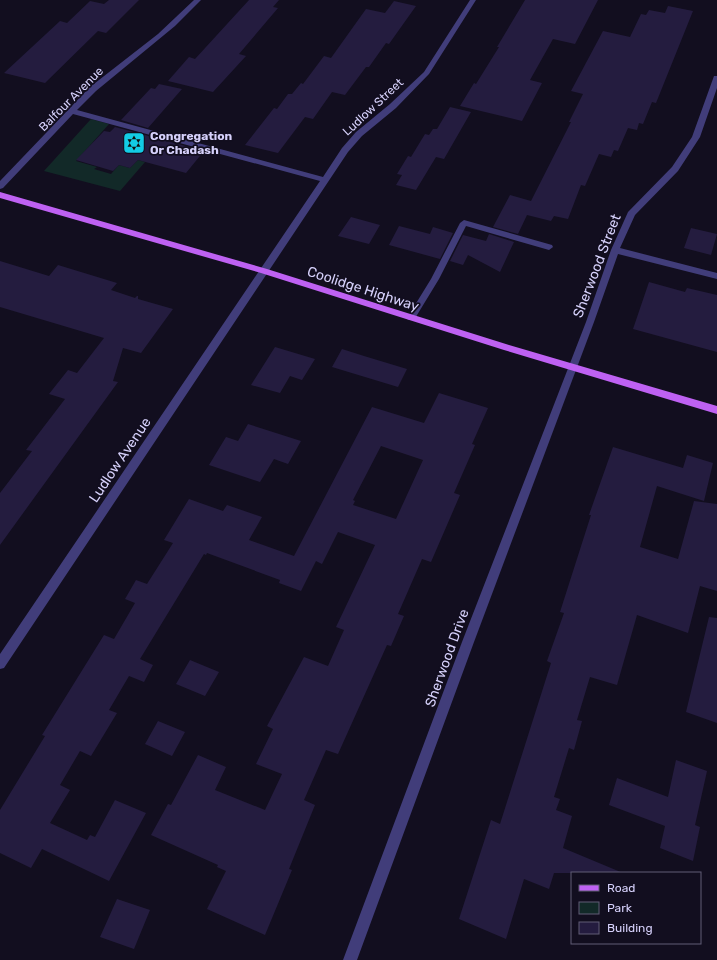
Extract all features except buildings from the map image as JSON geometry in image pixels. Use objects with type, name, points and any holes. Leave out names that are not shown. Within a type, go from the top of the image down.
[{"type":"main road","name":"Coolidge Highway","points":[[0,195],[264,271],[573,368],[717,410]]},
{"type":"street","name":"Balfour Avenue","points":[[0,186],[72,111],[109,76],[173,26],[198,0]]},
{"type":"street","name":"Ludlow Street","points":[[264,271],[345,150],[359,134],[393,106],[427,73],[473,0]]},
{"type":"street","name":"Sherwood Street","points":[[573,368],[615,250],[631,214],[675,169],[696,137],[717,78]]},
{"type":"street","points":[[72,111],[207,146],[216,151],[324,180]]},
{"type":"street","points":[[411,318],[435,279],[464,223],[549,247]]},
{"type":"street","points":[[615,250],[717,276]]},
{"type":"street","name":"Ludlow Avenue","points":[[0,664],[264,271]]},
{"type":"street","name":"Sherwood Drive","points":[[350,960],[573,368]]},
{"type":"green space","points":[[91,119],[109,124],[76,161],[97,167],[94,169],[111,174],[119,165],[130,168],[138,160],[145,162],[120,191],[44,171]]},
{"type":"place","name":"Congregation Or Chadash","points":[[134,143]]}]
